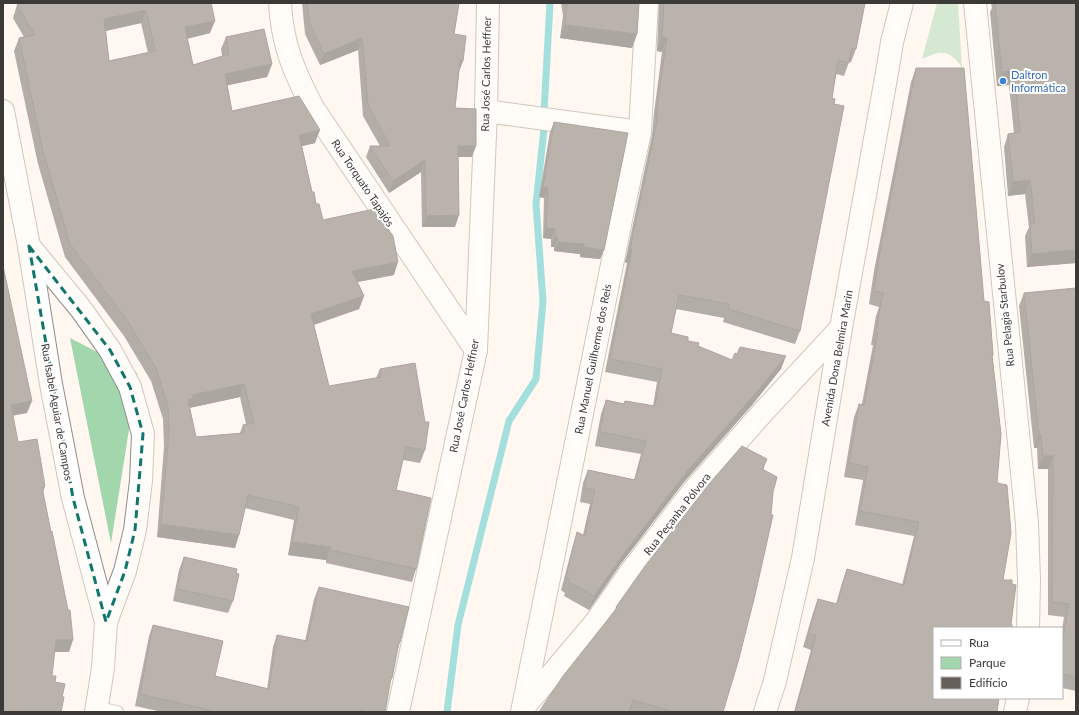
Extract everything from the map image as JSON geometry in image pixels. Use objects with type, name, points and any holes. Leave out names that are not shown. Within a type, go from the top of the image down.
[{"type":"street","name":"Rua Torquato Tapajós","points":[[280,3],[281,22],[287,51],[298,79],[313,108],[476,350]]},
{"type":"street","name":"Rua José Carlos Heffner","points":[[398,712],[476,350],[486,111],[488,3]]},
{"type":"street","name":"Rua Manuel Guilherme dos Reis","points":[[522,710],[621,218],[640,132],[647,3]]},
{"type":"street","name":"Avenida Dona Belmira Marin","points":[[765,712],[775,681],[803,558],[841,328],[892,42],[902,3]]},
{"type":"street","name":"Rua Pelagia Starbulov","points":[[975,3],[1027,523],[1029,580],[1028,627]]},
{"type":"street","name":"Rua Isabel Aguiar de Campos","points":[[3,111],[29,246],[51,384],[73,498],[106,622],[103,668],[103,711]]},
{"type":"street","points":[[486,111],[640,132]]},
{"type":"street","points":[[29,246],[110,350],[130,387],[143,434],[141,481],[135,530],[125,571],[106,622]]},
{"type":"street","name":"Rua Peçanha Pólvora","points":[[522,710],[595,623],[630,573],[694,490],[734,443],[841,328]]},
{"type":"street","points":[[1015,712],[1018,699]]},
{"type":"highlighted area","points":[[29,246],[110,350],[130,387],[143,434],[135,530],[125,571],[106,622],[73,498]]},
{"type":"green space","points":[[937,3],[958,3],[962,68],[955,59],[946,53],[936,53],[922,59]]},
{"type":"green space","points":[[70,338],[138,373],[111,543]]},
{"type":"building","points":[[20,3],[211,3],[215,21],[185,27],[193,65],[229,54],[226,37],[264,29],[272,64],[225,74],[232,111],[299,96],[320,130],[299,135],[312,192],[314,192],[316,204],[319,204],[323,220],[374,209],[393,236],[398,262],[352,271],[364,296],[311,314],[329,386],[381,377],[380,369],[415,363],[425,422],[429,422],[425,450],[406,447],[396,490],[431,498],[416,569],[330,550],[331,547],[292,542],[299,507],[248,495],[239,535],[161,524],[169,433],[168,406],[156,368],[129,323],[70,244],[43,151],[19,38],[35,35],[17,5]],"holes":[[[146,10],[155,51],[109,61],[104,19]],[[244,384],[254,423],[243,425],[244,433],[196,437],[188,400],[193,399],[192,395]]]},
{"type":"building","points":[[307,3],[459,3],[454,34],[466,36],[463,61],[460,61],[455,108],[476,109],[476,146],[458,146],[459,215],[426,216],[425,160],[393,181],[370,146],[390,146],[368,104],[362,38],[324,54],[309,22]]},
{"type":"building","points":[[567,3],[639,3],[637,34],[565,25]]},
{"type":"building","points":[[664,3],[865,3],[856,49],[852,48],[849,63],[838,60],[832,98],[835,99],[834,104],[844,106],[800,331],[728,309],[729,304],[679,295],[671,333],[688,337],[688,341],[699,343],[698,346],[732,360],[740,347],[786,356],[757,392],[689,469],[625,552],[594,596],[568,582],[570,579],[566,577],[577,532],[585,536],[595,490],[585,488],[588,470],[635,480],[646,441],[600,432],[606,400],[624,404],[625,401],[655,406],[662,369],[610,359],[632,249],[630,249],[657,121],[658,100],[667,38],[662,38]]},
{"type":"building","points":[[995,3],[1076,3],[1076,250],[1032,254],[1030,223],[1035,223],[1030,180],[1013,182],[1008,134],[1020,132],[1014,71],[1002,72]]},
{"type":"building","points":[[916,68],[964,68],[984,301],[989,302],[992,355],[1001,434],[997,483],[1007,485],[1011,533],[1003,580],[1012,580],[1012,584],[1016,585],[1011,624],[1012,627],[933,627],[933,699],[999,699],[997,712],[795,712],[816,636],[808,634],[818,599],[837,604],[847,569],[904,585],[919,522],[860,511],[868,467],[849,463],[859,404],[864,405],[878,332],[876,332],[881,302],[884,293],[874,291],[879,257]]},
{"type":"building","points":[[554,122],[628,133],[604,250],[583,247],[584,244],[558,242],[558,237],[555,237],[555,229],[546,228],[548,188],[543,187]]},
{"type":"building","points":[[3,266],[32,401],[11,405],[18,442],[37,439],[45,486],[42,487],[68,610],[70,610],[73,640],[56,640],[52,676],[56,676],[55,682],[65,684],[61,712],[3,712]]},
{"type":"building","points":[[1076,288],[1076,677],[1063,674],[1063,638],[1069,604],[1052,602],[1053,456],[1043,456],[1041,435],[1039,435],[1024,293]]},
{"type":"building","points":[[742,446],[767,459],[762,469],[777,477],[773,492],[771,515],[773,515],[755,595],[738,662],[723,712],[674,712],[633,700],[629,712],[539,712],[563,676],[617,608],[616,607],[645,566],[709,484]]},
{"type":"building","points":[[184,557],[237,569],[236,573],[239,574],[233,601],[177,589]]},
{"type":"building","points":[[319,587],[409,607],[399,642],[385,712],[368,712],[361,710],[360,712],[213,712],[214,711],[140,694],[153,625],[223,641],[215,676],[269,689],[277,635],[307,641]]},
{"type":"waterway","points":[[544,112],[550,3]]},
{"type":"waterway","points":[[447,712],[458,625],[509,421],[536,379],[543,301],[536,204],[544,129]]},
{"type":"place","name":"Daltron Informática","points":[[1003,81]]}]
